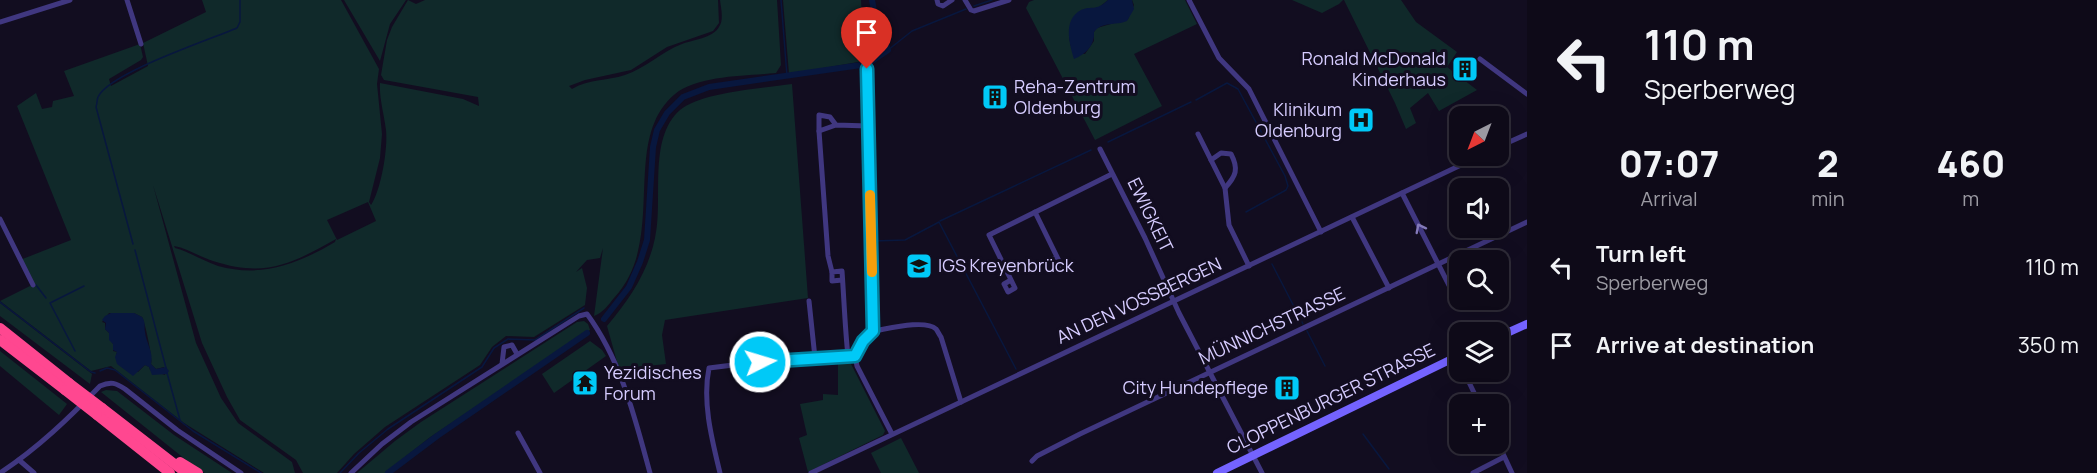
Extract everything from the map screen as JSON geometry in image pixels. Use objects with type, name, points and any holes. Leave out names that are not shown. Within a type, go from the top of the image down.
[{"type":"highway","points":[[0,328],[166,471]]},
{"type":"highway","points":[[0,340],[67,386]]},
{"type":"highway","points":[[100,412],[125,426],[186,473]]},
{"type":"highway","points":[[125,426],[139,431],[198,473]]},
{"type":"main road","points":[[1509,332],[1527,324]]},
{"type":"main road","name":"CLOPPENBURGER STRASSE","points":[[1217,473],[1449,363]]},
{"type":"street","points":[[0,22],[70,0]]},
{"type":"street","points":[[127,0],[141,45]]},
{"type":"street","points":[[937,0],[938,4],[943,6],[952,0]]},
{"type":"street","points":[[965,0],[974,11],[1010,0]]},
{"type":"street","points":[[1189,0],[1219,58],[1249,89],[1321,232]]},
{"type":"street","points":[[1480,60],[1527,94]]},
{"type":"street","points":[[867,69],[873,331]]},
{"type":"street","points":[[836,125],[830,117],[819,116],[828,256],[832,281],[842,280]]},
{"type":"street","points":[[819,131],[836,125],[868,126]]},
{"type":"street","points":[[1198,134],[1225,188],[1229,225],[1249,266]]},
{"type":"street","points":[[1509,142],[1527,134]]},
{"type":"street","name":"EWIGKEIT","points":[[1100,149],[1174,302],[1262,473]]},
{"type":"street","points":[[1211,159],[1221,153],[1231,154],[1236,163],[1234,176],[1225,188]]},
{"type":"street","name":"AN DEN VOSSBERGEN","points":[[811,473],[1459,166]]},
{"type":"street","points":[[1011,280],[989,235],[1112,174]]},
{"type":"street","points":[[1402,193],[1449,285]]},
{"type":"street","points":[[1035,212],[1058,257]]},
{"type":"street","points":[[1352,217],[1389,288]]},
{"type":"street","points":[[0,219],[33,285]]},
{"type":"street","name":"MÜNNICHSTRASSE","points":[[1032,461],[1037,456],[1080,434],[1527,222]]},
{"type":"street","points":[[832,272],[842,271],[851,356],[892,434]]},
{"type":"street","points":[[808,301],[815,358]]},
{"type":"street","points":[[351,473],[382,444],[411,422],[517,354],[579,316],[587,314],[604,339],[617,369],[650,473]]},
{"type":"street","points":[[720,473],[708,406],[706,383],[710,368],[780,359],[851,356],[873,331],[928,325],[937,329],[961,402]]},
{"type":"street","points":[[502,364],[504,347],[512,345],[517,354]]},
{"type":"street","points":[[0,473],[62,425],[100,386],[108,382],[125,389],[177,430],[241,473]]},
{"type":"street","points":[[518,433],[540,473]]},
{"type":"street","points":[[1503,454],[1512,473]]},
{"type":"street","points":[[1473,473],[1504,457]]},
{"type":"street","points":[[19,460],[34,473]]},
{"type":"green space","points":[[202,0],[341,0],[379,69],[377,84],[382,134],[380,158],[369,202],[371,205],[381,180],[386,148],[380,83],[463,99],[479,106],[478,97],[384,80],[381,75],[387,40],[408,0],[416,4],[425,0],[718,0],[719,23],[713,31],[667,47],[631,70],[585,80],[569,86],[572,89],[584,83],[625,75],[674,47],[712,34],[721,21],[720,0],[777,0],[781,65],[776,73],[696,83],[675,94],[659,114],[650,137],[639,248],[630,274],[603,311],[594,316],[603,248],[600,258],[587,260],[576,272],[582,268],[587,288],[585,305],[534,337],[506,336],[492,347],[480,365],[385,427],[354,454],[337,473],[303,473],[296,460],[240,420],[202,343],[153,185],[196,343],[221,398],[238,423],[292,462],[295,473],[264,473],[184,423],[111,366],[91,371],[0,301],[32,285],[20,260],[71,240],[17,106],[36,93],[42,109],[52,107],[53,101],[74,96],[64,71],[140,44],[143,57],[141,60],[109,79],[111,86],[148,66],[143,43],[206,12]],"holes":[[[368,202],[376,221],[337,240],[327,220]],[[336,239],[335,242],[307,257],[279,267],[249,270],[218,266],[174,246],[213,261],[248,268],[278,266]],[[109,313],[134,313],[142,317],[151,364],[156,369],[164,367],[165,375],[150,370],[145,365],[138,372],[124,368],[116,355],[117,352],[113,351],[109,333],[105,329],[105,323],[102,322]]]},
{"type":"green space","points":[[344,0],[406,0],[390,24],[380,61]]},
{"type":"green space","points":[[783,0],[861,0],[864,61],[789,74]]},
{"type":"green space","points":[[1034,0],[1108,0],[1098,8],[1080,11],[1070,25],[1069,35],[1073,52],[1085,54],[1094,41],[1094,32],[1097,28],[1128,19],[1134,5],[1132,0],[1185,0],[1197,24],[1134,54],[1162,106],[1095,140],[1026,8],[1029,2]]},
{"type":"green space","points":[[1292,0],[1343,0],[1322,13]]},
{"type":"green space","points":[[1344,0],[1401,0],[1416,22],[1457,52],[1447,67],[1477,90],[1439,111],[1428,93],[1410,108],[1416,123],[1406,129]]},
{"type":"green space","points":[[792,84],[808,298],[665,320],[662,335],[666,364],[619,369],[607,326],[637,285],[652,250],[657,223],[660,153],[663,137],[670,122],[680,110],[702,99],[733,92]]},
{"type":"green space","points":[[0,303],[92,374],[90,384],[0,316]]},
{"type":"green space","points":[[584,321],[590,330],[429,438],[385,473],[357,473],[421,422],[577,322]]},
{"type":"green space","points":[[590,341],[606,356],[554,393],[542,374]]},
{"type":"green space","points":[[0,351],[67,404],[59,415],[0,366]]},
{"type":"green space","points":[[838,361],[850,362],[885,431],[883,435],[808,472],[799,438],[807,435],[800,404],[823,400],[823,394],[838,395]]},
{"type":"green space","points":[[117,391],[174,435],[232,473],[205,473],[195,467],[101,392]]},
{"type":"green space","points":[[901,438],[919,473],[881,473],[871,453]]},
{"type":"water","points":[[1108,0],[1132,0],[1134,9],[1127,21],[1105,25],[1094,32],[1089,48],[1074,59],[1069,33],[1071,20],[1081,10],[1097,7]]},
{"type":"water","points":[[111,313],[134,313],[142,317],[151,364],[156,369],[166,367],[169,371],[167,374],[152,375],[149,367],[145,365],[133,376],[117,364],[115,357],[117,352],[113,350],[109,333],[105,329],[106,323],[102,320]]},
{"type":"waterway","points":[[133,244],[96,107],[98,97],[120,78],[139,68],[237,28],[240,22],[240,0]]},
{"type":"waterway","points":[[781,0],[787,76]]},
{"type":"waterway","points":[[872,0],[876,21],[888,50],[872,61]]},
{"type":"waterway","points":[[974,6],[992,0]]},
{"type":"waterway","points":[[888,50],[912,31],[966,9]]},
{"type":"waterway","points":[[604,319],[629,287],[640,262],[647,240],[653,147],[657,130],[667,113],[683,97],[709,87],[861,65]]},
{"type":"waterway","points":[[1196,100],[1227,83],[1238,89],[1285,176],[1288,186],[1286,190],[1246,212]]},
{"type":"waterway","points":[[871,94],[871,132]]},
{"type":"waterway","points":[[1108,142],[1191,102]]},
{"type":"waterway","points":[[940,221],[1091,150]]},
{"type":"waterway","points":[[873,241],[905,240],[939,222],[1016,369]]},
{"type":"waterway","points":[[135,250],[166,368]]},
{"type":"waterway","points":[[1272,264],[1303,324]]},
{"type":"waterway","points":[[36,285],[46,298]]},
{"type":"waterway","points":[[75,351],[50,303],[84,286]]},
{"type":"waterway","points":[[0,302],[95,373]]},
{"type":"waterway","points":[[340,473],[359,453],[388,429],[482,367],[494,348],[508,339],[535,340],[584,308]]},
{"type":"waterway","points":[[1307,331],[1325,366]]},
{"type":"waterway","points":[[388,473],[437,436],[587,333]]},
{"type":"waterway","points":[[100,371],[107,368],[115,370],[193,431],[261,473]]},
{"type":"waterway","points":[[167,373],[180,420]]},
{"type":"waterway","points":[[1363,434],[1389,469]]},
{"type":"slow traffic","points":[[870,195],[872,272]]},
{"type":"place","name":"Ronald McDonald Kinderhaus","points":[[1465,69]]},
{"type":"place","name":"Reha-Zentrum Oldenburg","points":[[995,97]]},
{"type":"place","name":"Klinikum Oldenburg","points":[[1361,120]]},
{"type":"place","name":"IGS Kreyenbrück","points":[[919,266]]},
{"type":"place","name":"Yezidisches Forum","points":[[585,383]]},
{"type":"place","name":"City Hundepflege","points":[[1287,388]]},
{"type":"route","points":[[760,362],[855,356],[859,346],[873,331],[867,69]]}]
